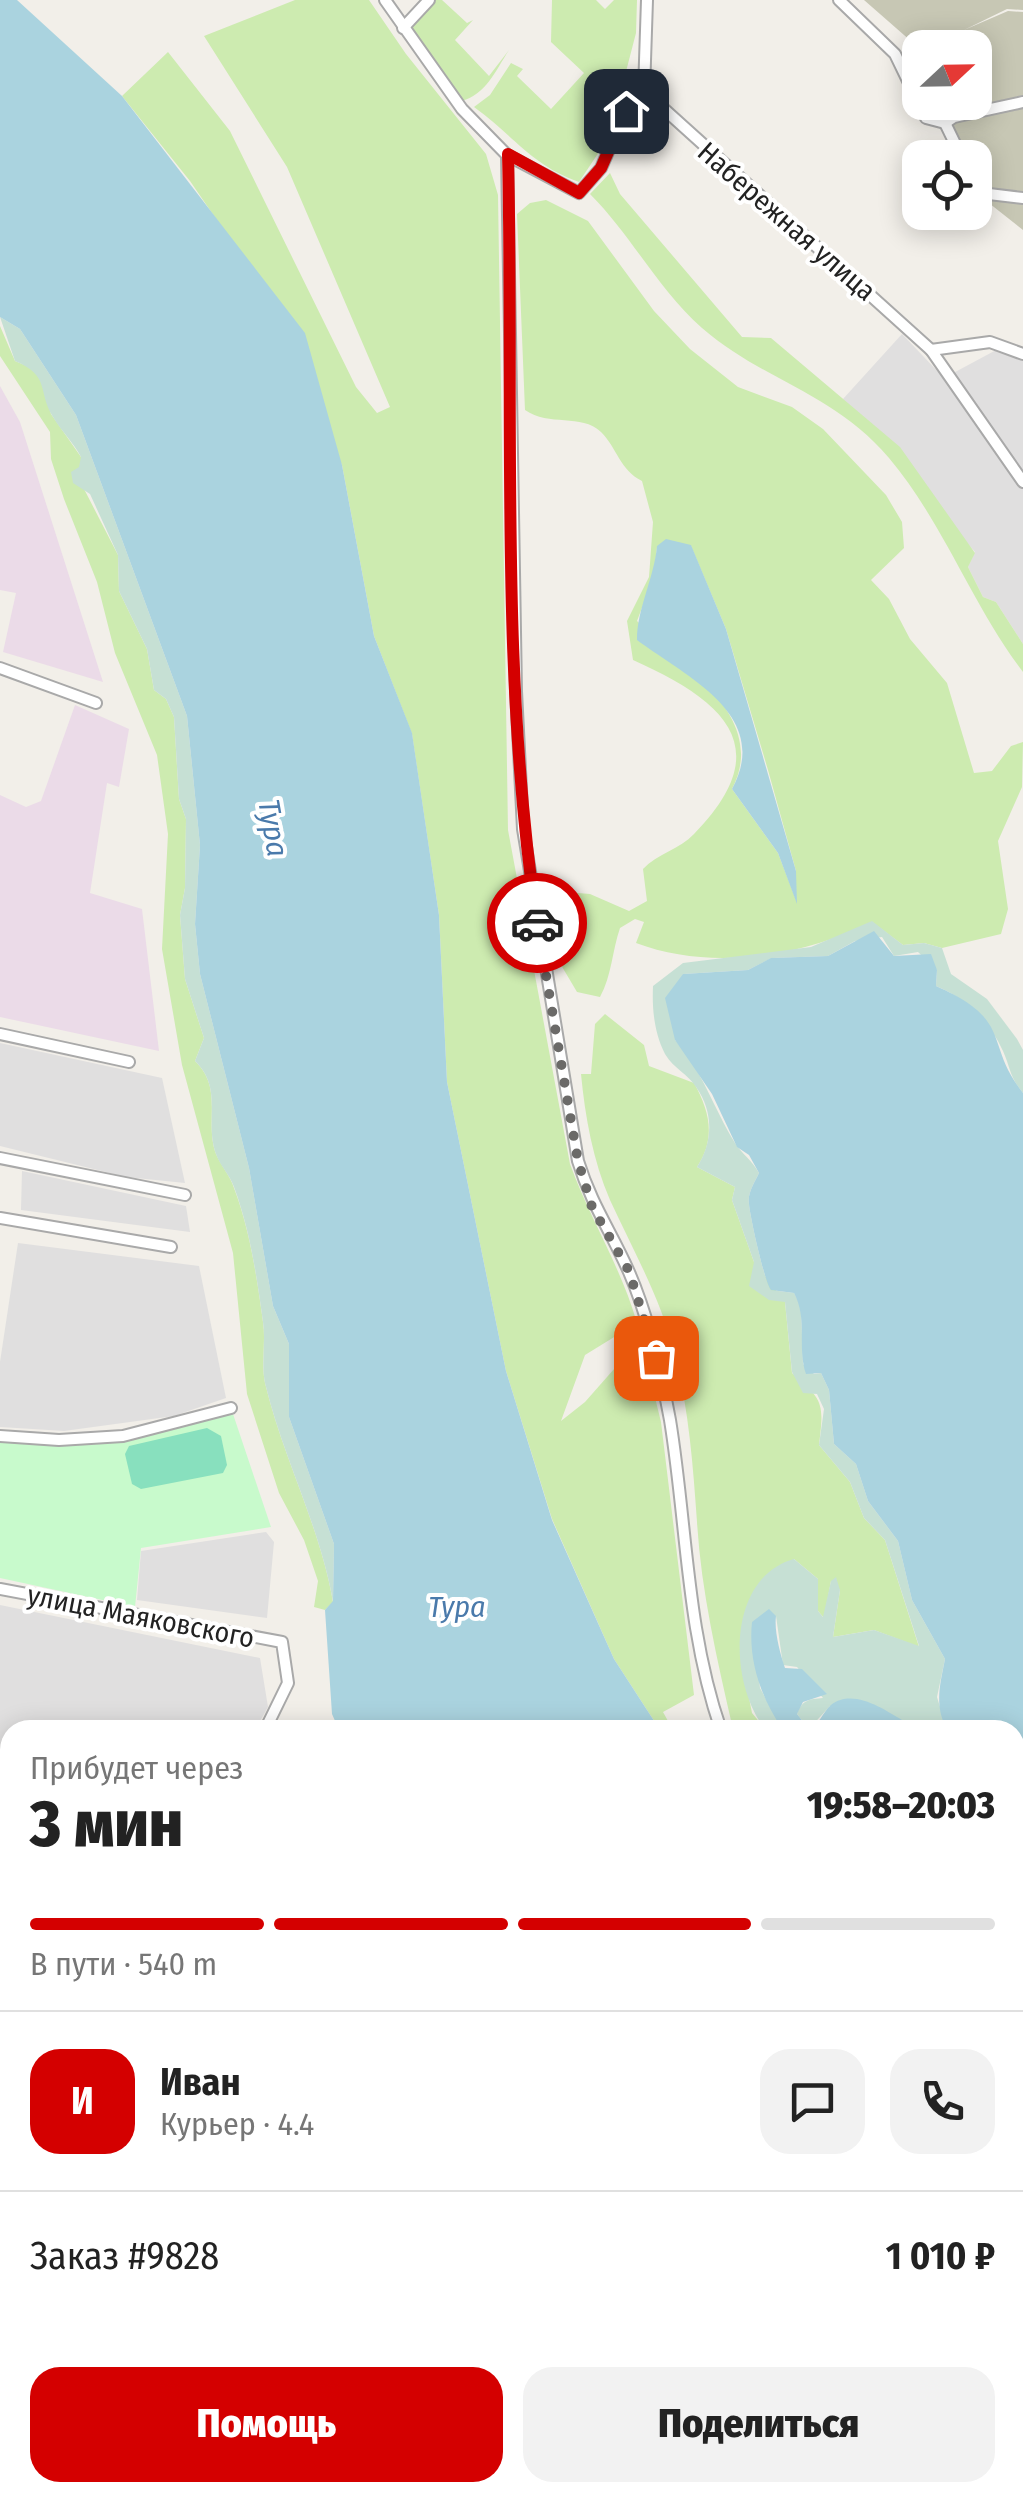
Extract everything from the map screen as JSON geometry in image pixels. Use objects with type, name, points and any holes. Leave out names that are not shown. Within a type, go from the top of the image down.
[{"type":"street","points":[[384,0],[462,109],[508,154],[579,193],[601,168],[626,111],[644,90],[647,0]]},
{"type":"street","points":[[403,28],[429,0]]},
{"type":"street","points":[[839,0],[895,54],[926,118],[945,124],[953,140]]},
{"type":"street","name":"Набережная улица","points":[[644,90],[930,350],[1023,482]]},
{"type":"street","points":[[945,124],[954,117],[1023,102]]},
{"type":"street","points":[[508,154],[516,691],[523,828],[578,1161],[592,1207],[629,1271],[649,1328],[670,1420],[694,1626],[718,1720]]},
{"type":"street","points":[[992,194],[1023,198]]},
{"type":"street","points":[[930,350],[990,342],[1023,354]]},
{"type":"street","points":[[0,668],[96,703]]},
{"type":"street","points":[[0,1034],[130,1062]]},
{"type":"street","points":[[0,1160],[185,1194]]},
{"type":"street","points":[[0,1218],[171,1247]]},
{"type":"street","points":[[0,1436],[59,1440],[123,1436],[230,1408]]},
{"type":"street","name":"улица Маяковского","points":[[0,1589],[282,1642],[288,1683],[270,1720]]},
{"type":"shaded area","points":[[864,0],[1023,0],[1023,10],[1007,9],[964,30],[902,30],[902,33]]},
{"type":"shaded area","points":[[1008,11],[1023,12],[1023,230],[992,205],[992,140],[959,140],[951,120],[992,120],[992,30],[964,30]]},
{"type":"shaded area","points":[[0,317],[20,329],[76,415],[187,716],[200,845],[195,924],[200,974],[249,1168],[273,1306],[289,1344],[289,1417],[334,1544],[333,1602],[319,1546],[265,1383],[263,1322],[249,1237],[234,1187],[216,1154],[209,1083],[195,1061],[204,1038],[185,979],[180,915],[185,888],[186,819],[179,799],[174,717],[166,699],[154,690],[147,649],[119,591],[118,555],[90,494],[73,483],[71,472],[79,467],[81,457],[48,408],[39,378],[15,361]]},
{"type":"shaded area","points":[[902,334],[944,378],[998,349],[1023,358],[1023,644],[996,602],[983,597],[968,567],[975,552],[843,399]]},
{"type":"shaded area","points":[[0,386],[20,422],[103,682],[3,652],[16,593],[0,590]]},
{"type":"shaded area","points":[[75,705],[129,729],[119,787],[107,783],[90,893],[142,909],[159,1051],[0,1017],[0,795],[26,807],[41,801]]},
{"type":"shaded area","points":[[872,921],[903,945],[924,943],[942,948],[951,974],[987,999],[1023,1050],[1023,1093],[984,1020],[958,997],[936,986],[937,970],[918,952],[894,956],[882,937],[855,941],[828,956],[772,958],[748,970],[683,974],[675,1040],[735,1143],[759,1173],[749,1204],[768,1285],[771,1290],[794,1293],[801,1306],[803,1364],[814,1374],[821,1373],[829,1390],[834,1444],[856,1464],[868,1501],[898,1541],[912,1600],[945,1659],[937,1697],[944,1720],[873,1720],[830,1706],[817,1720],[802,1720],[797,1714],[801,1706],[823,1698],[797,1667],[783,1665],[776,1616],[752,1622],[760,1688],[778,1720],[760,1720],[745,1687],[740,1661],[745,1609],[756,1587],[772,1570],[794,1559],[818,1579],[818,1611],[823,1617],[831,1581],[836,1577],[840,1590],[833,1637],[874,1630],[919,1646],[885,1540],[864,1518],[850,1482],[819,1445],[824,1409],[817,1394],[803,1393],[792,1372],[785,1302],[769,1300],[749,1286],[754,1262],[732,1200],[735,1187],[697,1167],[708,1137],[706,1107],[693,1082],[661,1046],[654,1020],[653,986],[683,963],[811,947]]},
{"type":"shaded area","points":[[0,1043],[162,1078],[185,1183],[126,1177],[0,1146]]},
{"type":"shaded area","points":[[22,1171],[186,1206],[190,1232],[21,1210]]},
{"type":"shaded area","points":[[18,1243],[199,1266],[226,1398],[174,1416],[64,1431],[0,1427],[0,1362]]},
{"type":"shaded area","points":[[266,1532],[274,1542],[267,1618],[137,1600],[141,1551]]},
{"type":"shaded area","points":[[0,1605],[260,1658],[268,1707],[261,1720],[0,1720]]},
{"type":"green space","points":[[295,0],[369,0],[406,54],[486,154],[498,195],[508,830],[570,1164],[623,1282],[637,1323],[585,1355],[561,1421],[585,1402],[629,1352],[647,1365],[661,1422],[694,1695],[663,1712],[667,1720],[654,1720],[614,1659],[552,1519],[506,1371],[447,1082],[439,915],[412,734],[374,636],[342,465],[234,245],[190,181],[122,96],[168,52],[230,131],[356,387],[377,413],[390,407],[287,167],[204,36]]},
{"type":"green space","points":[[436,0],[442,0],[467,23],[473,20],[455,40],[489,76],[509,50],[484,88],[461,101],[410,28]]},
{"type":"green space","points":[[552,0],[596,0],[605,9],[614,0],[637,0],[636,33],[609,137],[579,182],[535,158],[474,107],[490,95],[511,63],[523,69],[517,76],[551,109],[584,73],[551,42]]},
{"type":"green space","points":[[610,173],[620,194],[742,337],[771,338],[900,447],[975,553],[968,567],[983,597],[996,602],[1023,644],[1023,672],[926,509],[889,458],[845,417],[725,346],[686,313],[590,194]]},
{"type":"green space","points":[[546,200],[588,221],[654,311],[690,349],[738,387],[792,407],[823,429],[886,495],[902,522],[904,548],[871,580],[889,599],[910,639],[947,683],[974,773],[992,771],[1011,746],[1023,742],[1022,787],[998,841],[1008,909],[1001,934],[942,948],[924,943],[903,945],[872,922],[816,944],[725,958],[665,952],[636,943],[644,922],[635,919],[620,928],[600,997],[577,992],[561,965],[562,942],[584,937],[585,921],[567,901],[566,892],[590,894],[629,911],[647,901],[643,869],[694,834],[720,803],[733,775],[736,751],[729,729],[714,709],[665,675],[633,660],[627,621],[649,577],[653,522],[642,481],[629,471],[593,426],[544,418],[525,410],[517,214],[530,203]],"holes":[[[691,546],[726,629],[796,871],[796,900],[778,853],[732,789],[740,763],[739,739],[731,717],[697,675],[637,621],[654,576],[657,547]]]},
{"type":"green space","points":[[0,326],[15,361],[34,369],[43,384],[51,414],[81,457],[83,487],[118,555],[119,591],[147,649],[154,690],[166,699],[174,717],[179,799],[186,819],[185,888],[180,915],[185,979],[204,1038],[195,1061],[209,1083],[216,1154],[232,1183],[249,1237],[263,1322],[265,1383],[327,1574],[333,1602],[325,1610],[314,1607],[318,1581],[304,1540],[279,1493],[247,1394],[233,1253],[182,1065],[162,949],[168,834],[157,755],[115,653],[97,582],[51,459],[50,432],[0,356]]},
{"type":"green space","points":[[605,1014],[644,1045],[649,1066],[694,1083],[700,1094],[709,1135],[697,1167],[735,1187],[732,1200],[754,1262],[785,1302],[792,1373],[819,1404],[819,1445],[850,1482],[864,1518],[885,1540],[919,1647],[874,1630],[833,1637],[840,1590],[831,1581],[824,1618],[818,1611],[818,1579],[794,1559],[746,1682],[752,1713],[758,1720],[731,1720],[706,1599],[690,1438],[675,1355],[655,1295],[604,1185],[591,1138],[581,1074],[591,1074],[595,1024]]},
{"type":"green space","points":[[233,1414],[271,1527],[141,1548],[135,1607],[0,1578],[0,1441],[61,1442],[118,1437]]},
{"type":"green space","points":[[207,1428],[221,1436],[227,1465],[223,1473],[141,1489],[132,1484],[125,1454],[129,1446]]},
{"type":"water","name":"Тура","points":[[0,0],[17,0],[122,96],[305,333],[342,465],[374,636],[412,733],[439,915],[447,1082],[506,1371],[552,1520],[614,1659],[654,1720],[335,1720],[325,1610],[333,1601],[334,1544],[289,1417],[289,1344],[273,1306],[249,1168],[200,974],[195,924],[200,845],[187,716],[76,415],[20,329],[0,317]]},
{"type":"water","points":[[666,539],[691,545],[726,629],[796,871],[797,904],[778,853],[732,789],[741,763],[741,740],[733,719],[700,684],[637,640],[657,546]]},
{"type":"water","points":[[874,931],[894,956],[931,954],[937,970],[936,986],[977,1010],[988,1022],[1023,1093],[1023,1720],[943,1720],[939,1703],[945,1659],[912,1600],[898,1541],[868,1501],[856,1464],[834,1444],[829,1390],[821,1373],[806,1374],[801,1313],[794,1293],[771,1290],[765,1276],[749,1200],[759,1173],[749,1155],[737,1147],[712,1094],[675,1040],[665,998],[683,974],[748,970],[771,958],[828,956]]},
{"type":"water","points":[[769,1609],[776,1616],[785,1668],[802,1669],[827,1694],[803,1702],[797,1714],[802,1720],[777,1720],[768,1705],[754,1665],[752,1622]]},
{"type":"water","points":[[858,1699],[902,1720],[819,1720],[840,1700]]},
{"type":"way so far","points":[[537,923],[578,1161],[592,1207],[629,1271],[656,1358]]},
{"type":"route","points":[[537,923],[523,828],[516,691],[508,154],[579,193],[601,168],[626,111]]}]
